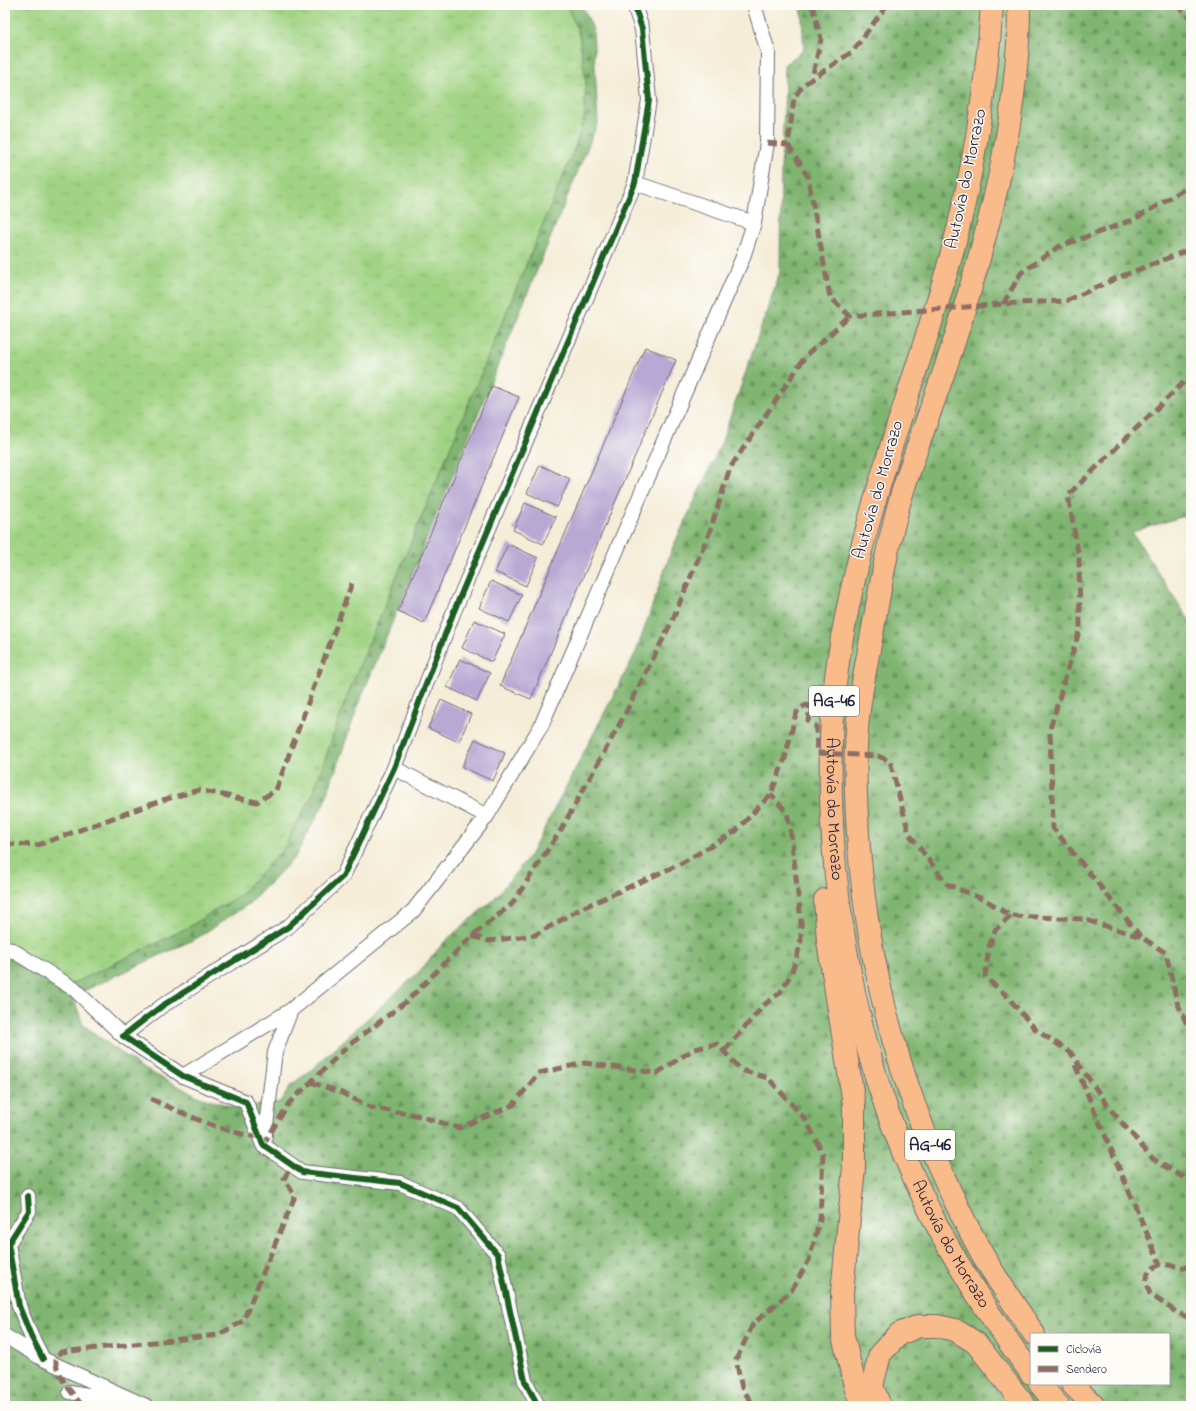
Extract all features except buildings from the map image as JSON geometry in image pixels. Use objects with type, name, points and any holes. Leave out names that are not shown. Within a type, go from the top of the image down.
[{"type":"highway","name":"Autovía do Morrazo","points":[[992,5],[988,63],[980,126],[966,193],[950,258],[875,499],[858,565],[844,630],[836,683],[831,739],[832,826],[836,880],[847,956],[872,1062],[899,1141],[920,1193],[942,1236],[998,1326],[1030,1372]]},
{"type":"highway","name":"Autovía do Morrazo","points":[[1019,5],[1019,46],[1010,119],[996,193],[956,336],[901,497],[884,565],[865,670],[857,729],[856,801],[860,868],[869,937],[888,1027],[915,1110],[950,1193],[983,1255],[1033,1333]]},
{"type":"highway","points":[[831,739],[820,767],[821,846],[828,941],[854,1104],[854,1168],[842,1293],[843,1336],[856,1390],[864,1406]]},
{"type":"highway","points":[[880,1406],[872,1386],[880,1354],[900,1334],[919,1326],[937,1326],[955,1330],[976,1343],[1025,1406]]},
{"type":"highway","points":[[1041,1385],[1058,1406]]},
{"type":"highway","points":[[1073,1385],[1094,1406]]},
{"type":"street","points":[[123,1036],[162,1006],[288,927],[343,876],[394,768],[454,611],[635,183],[649,100],[642,29],[634,5]]},
{"type":"street","points":[[184,1076],[291,1010],[413,911],[487,816],[541,726],[743,257],[754,224],[767,143],[768,52],[754,5]]},
{"type":"street","points":[[635,183],[754,224]]},
{"type":"street","points":[[394,768],[487,816]]},
{"type":"street","points":[[5,948],[12,950],[74,989],[123,1036],[184,1076],[246,1102],[263,1144],[302,1172],[400,1183],[458,1208],[498,1255],[525,1381],[538,1406]]},
{"type":"street","points":[[263,1144],[275,1052],[291,1010]]},
{"type":"street","points":[[28,1196],[29,1211],[8,1244],[19,1306],[30,1336],[43,1359]]},
{"type":"street","points":[[5,1336],[43,1359],[146,1406]]},
{"type":"street","points":[[70,1392],[146,1406]]},
{"type":"green space","points":[[5,5],[567,5],[579,34],[586,82],[584,119],[576,145],[348,694],[312,796],[283,849],[241,894],[189,927],[62,989],[5,957]]},
{"type":"green space","points":[[567,5],[582,5],[593,29],[598,122],[359,703],[324,803],[295,857],[250,903],[197,938],[73,996],[83,1025],[142,1068],[202,1098],[238,1108],[281,1102],[291,1085],[310,1071],[419,972],[445,941],[494,899],[531,854],[636,652],[672,549],[721,444],[780,272],[781,168],[785,92],[784,65],[804,50],[801,5],[1191,5],[1191,514],[1132,532],[1191,623],[1191,1406],[5,1406],[5,957],[62,989],[189,927],[241,894],[283,849],[312,796],[348,694],[576,145],[584,119],[586,82],[579,34]]},
{"type":"marked path","points":[[812,5],[821,39],[812,78]]},
{"type":"marked path","points":[[887,5],[853,51],[803,85],[794,98],[788,145],[808,177],[830,297],[850,316],[1018,303],[1066,301],[1117,278],[1191,249]]},
{"type":"marked path","points":[[1176,5],[1191,18]]},
{"type":"marked path","points":[[767,143],[788,145]]},
{"type":"marked path","points":[[1003,304],[1021,273],[1058,247],[1135,219],[1191,185]]},
{"type":"marked path","points":[[263,1145],[289,1103],[348,1046],[407,1001],[472,936],[512,904],[562,828],[624,716],[672,621],[710,531],[730,468],[805,357],[850,316]]},
{"type":"marked path","points":[[1141,937],[1053,828],[1050,729],[1080,628],[1079,558],[1068,495],[1191,375]]},
{"type":"marked path","points":[[5,844],[38,845],[163,800],[199,790],[257,802],[276,790],[352,583]]},
{"type":"marked path","points":[[472,936],[489,941],[535,935],[580,909],[680,864],[735,832],[771,794],[785,758],[795,717],[798,710],[807,705],[810,708],[808,721],[816,726],[817,753],[878,756],[890,761],[909,834],[947,884],[987,901],[1011,916],[1083,919],[1141,937],[1166,953],[1177,1002],[1191,1033]]},
{"type":"marked path","points":[[724,1051],[764,1005],[780,993],[791,974],[801,939],[801,920],[790,827],[787,813],[771,794]]},
{"type":"marked path","points":[[1011,916],[995,930],[989,947],[985,977],[1006,995],[1036,1030],[1070,1052],[1111,1110],[1153,1159],[1191,1182]]},
{"type":"marked path","points":[[311,1082],[342,1093],[372,1108],[416,1115],[459,1128],[513,1105],[539,1073],[585,1063],[657,1073],[694,1049],[717,1044],[741,1070],[768,1078],[806,1120],[823,1154],[820,1220],[809,1260],[791,1291],[753,1324],[736,1360],[742,1388],[754,1406]]},
{"type":"marked path","points":[[1075,1065],[1160,1264]]},
{"type":"marked path","points":[[151,1099],[218,1127],[246,1135],[260,1137]]},
{"type":"marked path","points":[[83,1406],[75,1397],[58,1371],[56,1360],[61,1352],[218,1335],[243,1321],[295,1196],[284,1179],[292,1164]]},
{"type":"marked path","points":[[1191,1268],[1160,1264],[1149,1271],[1145,1281],[1150,1294],[1176,1312],[1191,1319]]},
{"type":"cycle path","points":[[538,1406],[525,1381],[498,1255],[458,1208],[400,1183],[302,1172],[263,1145],[246,1102],[183,1076],[123,1036],[162,1006],[288,927],[343,876],[394,768],[454,611],[635,183],[649,100],[642,29],[634,5]]},
{"type":"cycle path","points":[[28,1196],[29,1211],[8,1244],[19,1306],[31,1336],[43,1359]]}]
